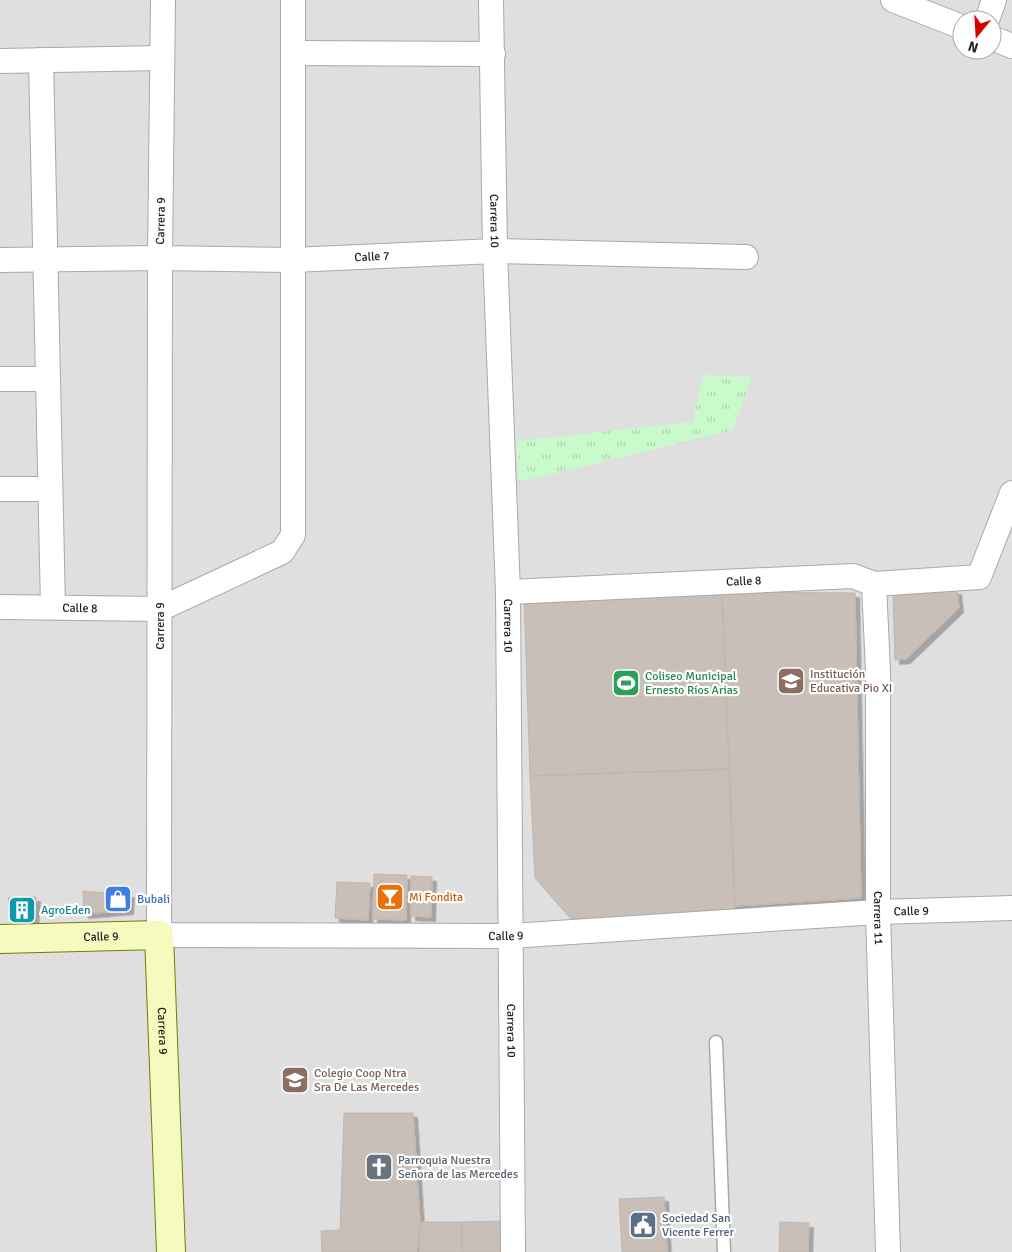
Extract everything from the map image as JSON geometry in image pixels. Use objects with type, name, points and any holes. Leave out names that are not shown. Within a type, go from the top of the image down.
[{"type":"main road","name":"Calle 9","points":[[0,939],[160,935]]},
{"type":"main road","name":"Carrera 9","points":[[160,935],[171,1252]]},
{"type":"street","name":"Carrera 9","points":[[160,935],[160,258],[163,0]]},
{"type":"street","points":[[160,609],[282,552],[293,535],[293,0]]},
{"type":"street","name":"Carrera 10","points":[[491,0],[496,251],[508,592],[513,1252]]},
{"type":"street","points":[[893,0],[952,22]]},
{"type":"street","points":[[293,53],[493,54]]},
{"type":"street","points":[[0,61],[162,58]]},
{"type":"street","points":[[42,60],[53,607]]},
{"type":"street","name":"Calle 7","points":[[0,260],[160,258],[292,260],[496,251],[746,257]]},
{"type":"street","points":[[0,379],[48,378]]},
{"type":"street","points":[[0,489],[50,489]]},
{"type":"street","name":"Calle 8","points":[[508,592],[853,576],[874,584],[979,576],[1012,493]]},
{"type":"street","name":"Carrera 11","points":[[874,584],[878,671],[878,912],[888,1252]]},
{"type":"street","name":"Calle 8","points":[[0,607],[160,609]]},
{"type":"street","name":"Calle 9","points":[[160,935],[511,936],[878,912],[1012,908]]},
{"type":"lane","points":[[716,1042],[724,1252]]},
{"type":"shaded area","points":[[0,0],[1012,0],[1012,1252],[0,1252]]},
{"type":"green space","points":[[703,375],[752,377],[733,430],[519,482],[516,441],[693,422]]},
{"type":"building","points":[[957,590],[959,608],[906,659],[895,660],[893,591]]},
{"type":"building","name":"Coliseo Municipal Ernesto Ríos Arias","points":[[722,592],[729,769],[530,776],[524,598]]},
{"type":"building","name":"Institución Educativa Pio XI","points":[[722,592],[855,593],[861,898],[735,906]]},
{"type":"building","points":[[729,769],[735,906],[729,915],[571,919],[535,878],[530,776]]},
{"type":"building","name":"Mi Fondita","points":[[374,874],[407,875],[406,920],[373,919]]},
{"type":"building","points":[[411,876],[432,877],[431,917],[411,916]]},
{"type":"building","points":[[337,882],[370,883],[368,920],[335,918]]},
{"type":"building","points":[[83,891],[107,893],[107,912],[84,914]]},
{"type":"building","name":"Bubali","points":[[107,893],[130,893],[129,910],[107,912]]},
{"type":"building","name":"AgroEden","points":[[36,897],[34,922],[11,922],[8,898]]},
{"type":"building","name":"Parroquia Nuestra Señora de las Mercedes","points":[[344,1113],[413,1113],[420,1222],[417,1252],[322,1252],[321,1231],[340,1230]]},
{"type":"building","name":"Sociedad San Vicente Ferrer","points":[[664,1197],[667,1252],[622,1252],[619,1199]]},
{"type":"building","points":[[506,1221],[507,1252],[462,1252],[462,1222]]},
{"type":"building","points":[[420,1222],[462,1222],[462,1252],[420,1252]]},
{"type":"building","points":[[780,1222],[809,1223],[808,1252],[779,1252]]},
{"type":"place","name":"Institución Educativa Pio XI","points":[[791,681]]},
{"type":"place","name":"Coliseo Municipal Ernesto Ríos Arias","points":[[626,683]]},
{"type":"place","name":"Mi Fondita","points":[[390,897]]},
{"type":"place","name":"Bubali","points":[[118,899]]},
{"type":"place","name":"AgroEden","points":[[22,910]]},
{"type":"place","name":"Colegio Coop Ntra Sra De Las Mercedes","points":[[295,1080]]},
{"type":"place","name":"Parroquia Nuestra Señora de las Mercedes","points":[[379,1167]]},
{"type":"place","name":"Sociedad San Vicente Ferrer","points":[[643,1225]]}]
